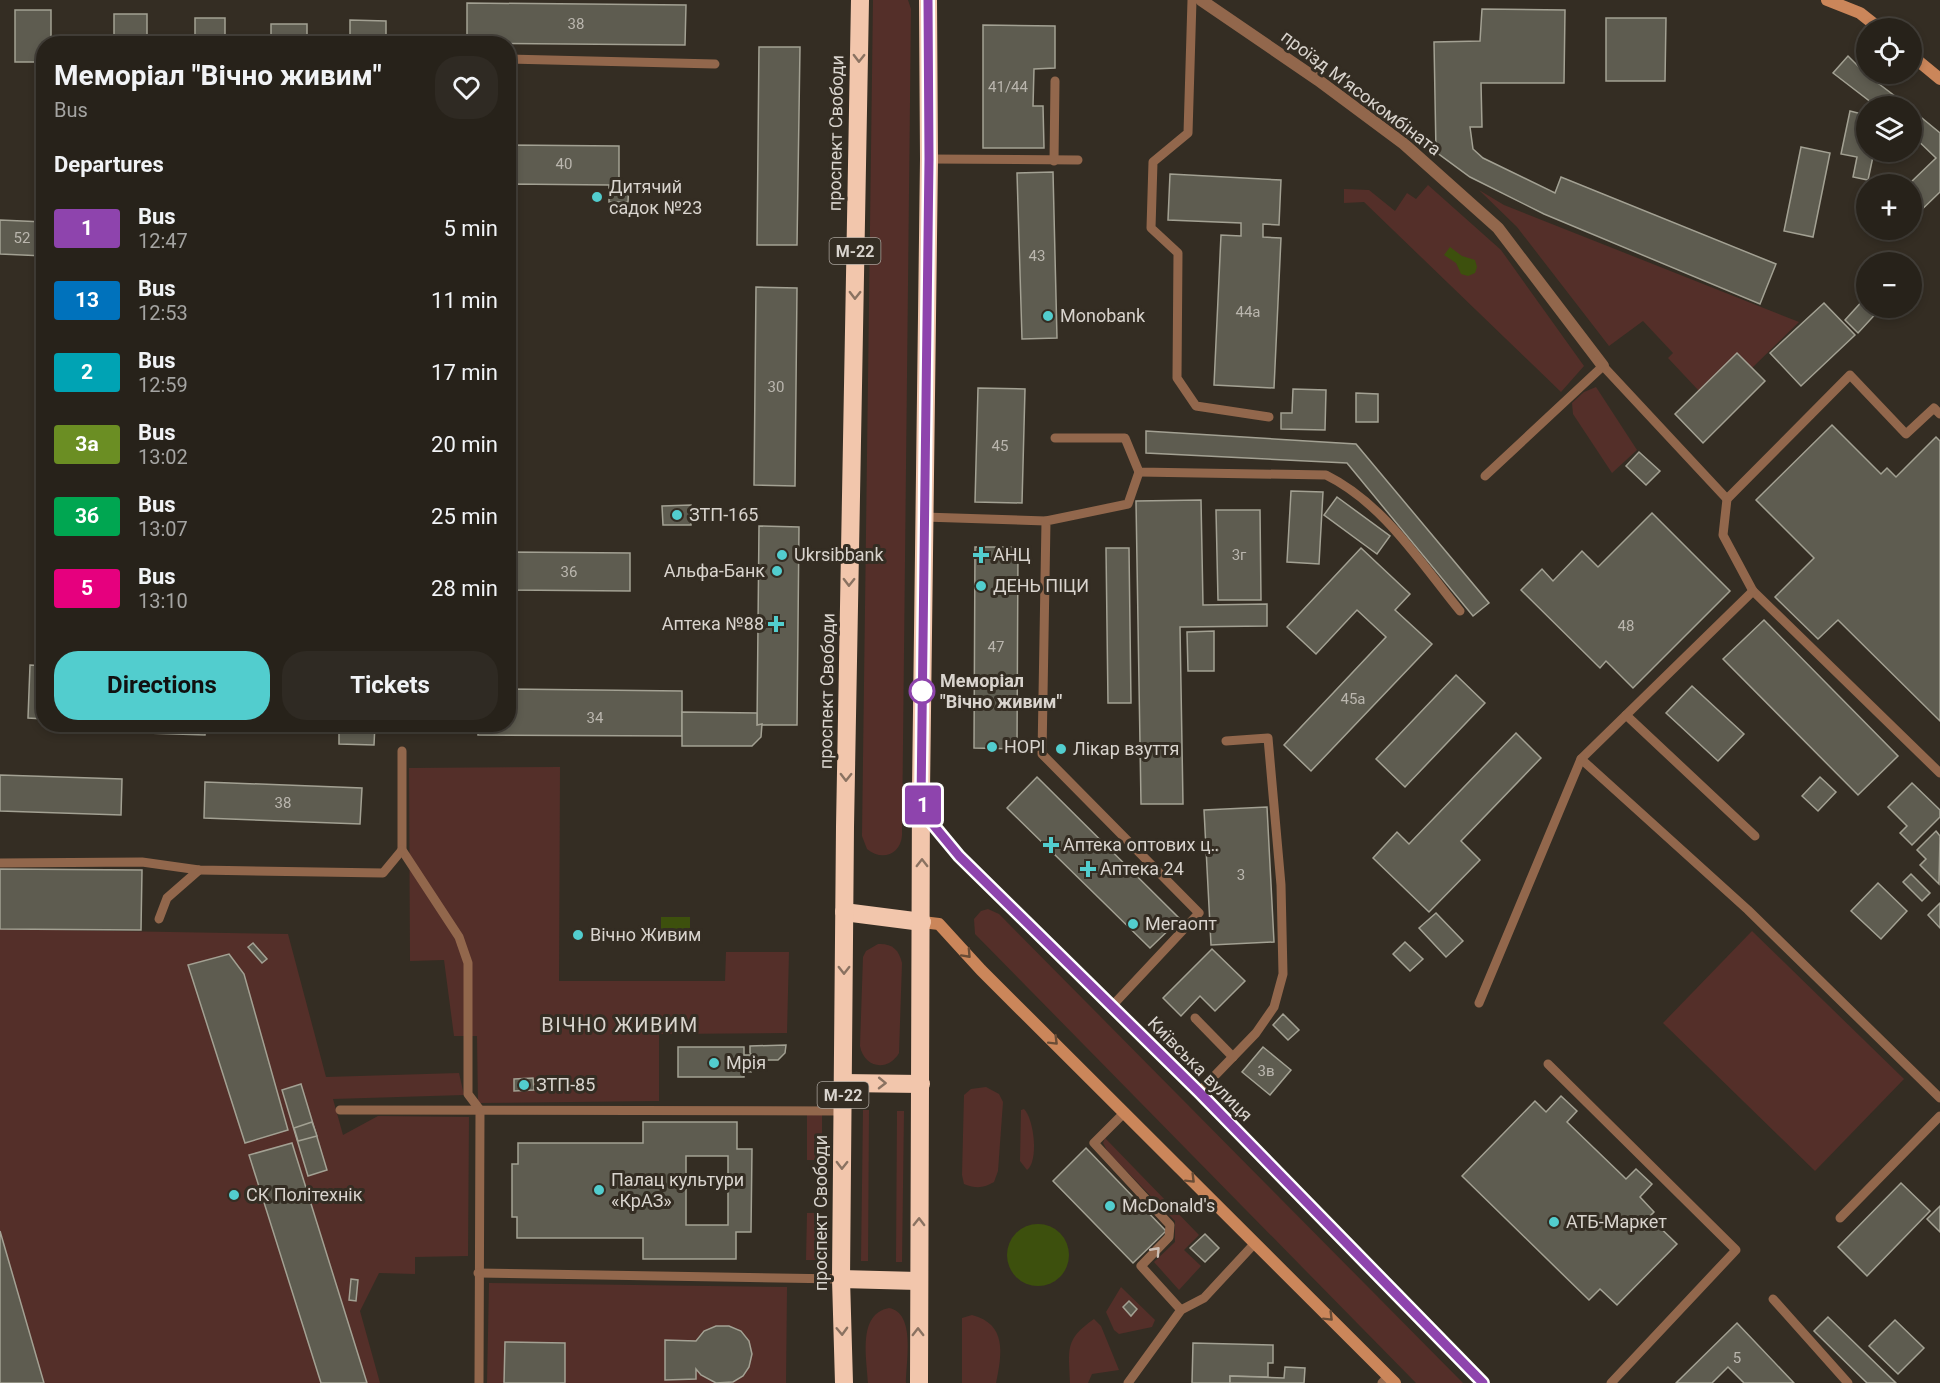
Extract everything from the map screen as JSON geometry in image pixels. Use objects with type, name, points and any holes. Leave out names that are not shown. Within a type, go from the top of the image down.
[{"type":"highway","name":"проспект Свободи","points":[[844,1383],[841,1279],[844,912],[860,0]]},
{"type":"highway","points":[[919,1383],[921,802],[929,159],[928,0]]},
{"type":"highway","points":[[844,912],[922,922]]},
{"type":"highway","points":[[843,1083],[921,1084]]},
{"type":"highway","points":[[841,1279],[918,1281]]},
{"type":"main road","points":[[1827,0],[1865,18]]},
{"type":"main road","points":[[1922,64],[1940,79]]},
{"type":"main road","name":"Київська вулиця","points":[[921,802],[930,821],[959,856],[1199,1092],[1483,1383]]},
{"type":"main road","points":[[922,922],[939,924],[1255,1243],[1388,1381]]},
{"type":"street","name":"проїзд Мʼясокомбіната","points":[[1201,0],[1318,80],[1404,144],[1498,228],[1603,366]]},
{"type":"lane","points":[[1192,0],[1188,133],[1153,162],[1151,228],[1178,253],[1177,378],[1196,406],[1269,417]]},
{"type":"lane","points":[[516,59],[715,64]]},
{"type":"lane","points":[[1054,161],[1055,81]]},
{"type":"lane","points":[[929,159],[1078,160]]},
{"type":"lane","points":[[1485,476],[1603,366],[1727,499]]},
{"type":"lane","points":[[1940,414],[1934,408],[1906,434],[1850,375],[1727,499],[1723,535],[1753,591],[1940,773]]},
{"type":"lane","points":[[924,517],[1046,521],[1128,504],[1139,472],[1125,438],[1055,438]]},
{"type":"lane","points":[[1139,472],[1326,475],[1350,486],[1378,511],[1460,611]]},
{"type":"lane","points":[[1046,521],[1042,754],[1199,913],[1112,1006]]},
{"type":"lane","points":[[1479,1003],[1581,759],[1753,591]]},
{"type":"lane","points":[[1626,715],[1755,836]]},
{"type":"lane","points":[[1199,1092],[1256,1033],[1274,1007],[1283,974],[1281,885],[1268,738],[1226,741]]},
{"type":"lane","points":[[402,751],[402,850],[459,937],[468,963],[468,1095],[480,1110],[479,1383]]},
{"type":"lane","points":[[1581,759],[1748,910],[1940,1098]]},
{"type":"lane","points":[[0,863],[142,862],[199,870],[383,873],[402,850]]},
{"type":"lane","points":[[159,919],[167,898],[199,870]]},
{"type":"lane","points":[[1195,1018],[1233,1057]]},
{"type":"lane","points":[[1548,1064],[1736,1250],[1611,1383]]},
{"type":"lane","points":[[340,1110],[842,1111]]},
{"type":"lane","points":[[1125,1112],[1094,1143],[1170,1225],[1168,1237],[1142,1266],[1181,1310]]},
{"type":"lane","points":[[1840,1218],[1940,1116]]},
{"type":"lane","points":[[1128,1383],[1181,1310],[1204,1298],[1255,1243]]},
{"type":"lane","points":[[478,1273],[841,1279]]},
{"type":"lane","points":[[1773,1299],[1848,1383]]},
{"type":"shaded area","points":[[873,0],[908,0],[911,9],[902,835],[898,847],[890,854],[884,855],[867,849],[862,836]]},
{"type":"shaded area","points":[[1428,185],[1501,250],[1584,366],[1561,392],[1364,202],[1344,203],[1344,189],[1369,190],[1395,211],[1407,193],[1416,199]]},
{"type":"shaded area","points":[[1479,190],[1504,205],[1799,322],[1752,368],[1737,353],[1699,391],[1668,358],[1673,353],[1643,321],[1609,346],[1517,227]]},
{"type":"shaded area","points":[[1450,247],[1462,256],[1475,260],[1477,267],[1475,273],[1468,276],[1461,274],[1456,263],[1444,255]]},
{"type":"shaded area","points":[[1596,387],[1637,450],[1612,473],[1573,414],[1572,403],[1584,392]]},
{"type":"shaded area","points":[[560,767],[559,981],[725,981],[726,952],[789,952],[787,1033],[659,1034],[659,1101],[478,1103],[477,1036],[454,1036],[444,960],[410,961],[409,768]]},
{"type":"shaded area","points":[[988,909],[999,914],[1463,1383],[1416,1383],[975,934],[974,919],[981,911]]},
{"type":"shaded area","points":[[661,917],[690,917],[690,933],[661,932]]},
{"type":"shaded area","name":"СК Політехнік","points":[[0,929],[288,934],[326,1077],[459,1073],[464,1095],[333,1099],[343,1135],[378,1116],[469,1117],[468,1256],[415,1257],[415,1274],[379,1273],[360,1311],[380,1383],[0,1383]]},
{"type":"shaded area","points":[[1752,931],[1904,1079],[1815,1171],[1663,1023]]},
{"type":"shaded area","points":[[878,944],[894,948],[902,963],[899,1053],[889,1063],[883,1065],[871,1063],[866,1059],[860,1046],[863,957],[866,951]]},
{"type":"shaded area","points":[[986,1087],[999,1094],[1003,1102],[998,1171],[994,1182],[983,1187],[976,1187],[964,1184],[962,1175],[964,1095],[971,1089]]},
{"type":"shaded area","points":[[1024,1109],[1033,1130],[1034,1140],[1033,1158],[1027,1170],[1020,1161],[1021,1110]]},
{"type":"shaded area","points":[[863,1110],[869,1110],[868,1261],[861,1261]]},
{"type":"shaded area","points":[[897,1111],[904,1111],[902,1262],[896,1262]]},
{"type":"shaded area","points":[[807,1112],[822,1112],[822,1160],[807,1160]]},
{"type":"shaded area","points":[[1105,1138],[1199,1235],[1184,1250],[1201,1266],[1179,1290],[1154,1262],[1175,1242],[1175,1221],[1108,1152],[1103,1143]]},
{"type":"shaded area","points":[[807,1213],[822,1213],[822,1260],[806,1260]]},
{"type":"shaded area","points":[[1038,1224],[1050,1226],[1060,1233],[1067,1243],[1069,1255],[1067,1267],[1060,1277],[1050,1284],[1038,1286],[1026,1284],[1016,1277],[1009,1267],[1007,1255],[1009,1243],[1016,1233],[1026,1226]]},
{"type":"shaded area","points":[[489,1283],[787,1287],[786,1383],[487,1383]]},
{"type":"shaded area","points":[[1121,1287],[1155,1320],[1152,1327],[1119,1334],[1114,1330],[1106,1312]]},
{"type":"shaded area","points":[[889,1308],[903,1319],[906,1328],[908,1351],[906,1383],[868,1383],[866,1339],[868,1328],[872,1319],[879,1312]]},
{"type":"shaded area","points":[[972,1315],[983,1319],[997,1333],[1000,1361],[996,1383],[962,1383],[962,1318]]},
{"type":"shaded area","points":[[1094,1319],[1101,1326],[1119,1370],[1092,1374],[1088,1383],[1070,1383],[1070,1346],[1077,1333]]},
{"type":"building","points":[[467,3],[686,5],[685,45],[516,43],[516,36],[467,36]]},
{"type":"building","points":[[1482,9],[1565,10],[1564,83],[1481,83],[1482,127],[1470,127],[1473,149],[1483,158],[1555,193],[1561,177],[1776,264],[1760,304],[1544,214],[1470,177],[1436,152],[1434,42],[1480,41]]},
{"type":"building","points":[[15,10],[51,10],[51,36],[36,36],[36,62],[15,62]]},
{"type":"building","points":[[114,14],[147,14],[147,36],[114,36]]},
{"type":"building","points":[[195,18],[225,18],[225,36],[195,36]]},
{"type":"building","points":[[1606,18],[1666,18],[1665,81],[1606,81]]},
{"type":"building","points":[[350,20],[386,21],[386,36],[350,36]]},
{"type":"building","points":[[271,24],[307,24],[307,36],[271,36]]},
{"type":"building","points":[[983,25],[1055,26],[1055,68],[1034,69],[1033,106],[1043,106],[1044,148],[983,148]]},
{"type":"building","points":[[759,47],[800,47],[797,245],[757,245]]},
{"type":"building","points":[[1848,56],[1856,64],[1856,84],[1879,84],[1895,96],[1863,96],[1833,73]]},
{"type":"building","points":[[1850,111],[1856,112],[1856,157],[1841,154]]},
{"type":"building","points":[[1922,118],[1940,133],[1940,192],[1922,209],[1922,174],[1919,174],[1936,158],[1922,145]]},
{"type":"building","points":[[516,145],[619,146],[619,182],[629,182],[628,202],[609,202],[609,185],[516,184]]},
{"type":"building","points":[[1801,147],[1830,153],[1813,237],[1784,231]]},
{"type":"building","points":[[1856,162],[1872,162],[1869,174],[1856,174],[1856,178],[1853,177]]},
{"type":"building","points":[[1053,172],[1057,338],[1022,339],[1017,173]]},
{"type":"building","points":[[1170,174],[1281,180],[1279,225],[1263,224],[1263,237],[1281,238],[1274,388],[1214,385],[1221,235],[1241,236],[1241,223],[1168,220]]},
{"type":"building","points":[[0,220],[36,222],[36,256],[0,254]]},
{"type":"building","points":[[756,287],[797,288],[795,486],[754,485]]},
{"type":"building","points":[[1824,303],[1855,335],[1801,386],[1770,353]]},
{"type":"building","points":[[1856,308],[1856,318],[1872,318],[1858,333],[1845,320]]},
{"type":"building","points":[[1737,353],[1765,381],[1703,443],[1675,414]]},
{"type":"building","points":[[978,388],[1025,389],[1022,503],[975,502]]},
{"type":"building","points":[[1293,389],[1326,390],[1325,430],[1281,429],[1281,413],[1292,413]]},
{"type":"building","points":[[1356,393],[1378,394],[1378,422],[1356,422]]},
{"type":"building","points":[[1832,425],[1881,474],[1887,468],[1896,477],[1936,437],[1940,441],[1940,721],[1838,620],[1818,639],[1775,597],[1814,558],[1756,500]]},
{"type":"building","points":[[1146,431],[1356,444],[1489,603],[1473,616],[1347,463],[1146,453]]},
{"type":"building","points":[[1639,452],[1660,471],[1646,485],[1626,466]]},
{"type":"building","points":[[1291,491],[1323,492],[1319,564],[1287,562]]},
{"type":"building","points":[[1337,497],[1390,536],[1377,554],[1324,515]]},
{"type":"building","points":[[1201,500],[1203,605],[1267,604],[1267,626],[1180,627],[1183,804],[1141,804],[1136,501]]},
{"type":"building","name":"ЗТП-165","points":[[691,505],[691,525],[663,525],[662,506]]},
{"type":"building","points":[[1216,510],[1260,510],[1261,600],[1218,600]]},
{"type":"building","points":[[1652,513],[1730,591],[1633,688],[1606,661],[1600,668],[1521,590],[1542,569],[1553,581],[1582,551],[1598,567]]},
{"type":"building","points":[[759,526],[799,527],[797,725],[757,725]]},
{"type":"building","points":[[975,547],[1018,547],[1017,749],[974,748]]},
{"type":"building","points":[[1106,548],[1129,548],[1131,703],[1108,703]]},
{"type":"building","points":[[1361,548],[1410,594],[1395,610],[1432,644],[1311,771],[1284,745],[1386,637],[1357,610],[1316,654],[1287,627]]},
{"type":"building","points":[[516,552],[630,553],[630,591],[516,590]]},
{"type":"building","points":[[1764,620],[1898,756],[1858,795],[1723,659]]},
{"type":"building","points":[[1214,631],[1214,671],[1188,671],[1187,632]]},
{"type":"building","points":[[30,665],[36,665],[36,718],[28,718]]},
{"type":"building","points":[[1456,675],[1485,703],[1405,787],[1376,759]]},
{"type":"building","points":[[1692,686],[1744,734],[1718,761],[1666,713]]},
{"type":"building","points":[[516,689],[682,691],[682,736],[478,735],[478,732],[516,732]]},
{"type":"building","points":[[682,712],[757,713],[757,725],[762,724],[761,737],[752,746],[682,746]]},
{"type":"building","points":[[146,732],[205,732],[205,735]]},
{"type":"building","points":[[339,732],[375,732],[374,745],[339,744]]},
{"type":"building","points":[[1516,733],[1541,758],[1461,841],[1480,860],[1429,912],[1373,858],[1397,832],[1409,844]]},
{"type":"building","points":[[0,775],[122,779],[121,815],[0,811]]},
{"type":"building","points":[[1037,777],[1180,919],[1150,948],[1007,808]]},
{"type":"building","points":[[1820,777],[1836,792],[1818,811],[1802,796]]},
{"type":"building","points":[[205,782],[362,788],[360,824],[204,818]]},
{"type":"building","points":[[1912,783],[1940,810],[1940,817],[1912,845],[1900,833],[1907,826],[1888,807]]},
{"type":"building","points":[[1267,807],[1274,942],[1211,945],[1204,810]]},
{"type":"building","points":[[1936,831],[1940,836],[1939,884],[1920,865],[1926,859],[1917,850]]},
{"type":"building","points":[[0,869],[142,870],[141,930],[0,929]]},
{"type":"building","points":[[1911,874],[1930,893],[1922,901],[1903,882]]},
{"type":"building","points":[[1878,883],[1907,911],[1881,939],[1851,911]]},
{"type":"building","points":[[1940,903],[1940,928],[1928,915]]},
{"type":"building","points":[[1436,913],[1463,941],[1446,957],[1419,928]]},
{"type":"building","points":[[1405,942],[1423,959],[1410,971],[1393,954]]},
{"type":"building","points":[[253,943],[267,959],[262,963],[248,947]]},
{"type":"building","points":[[1212,949],[1245,981],[1215,1011],[1200,996],[1181,1016],[1163,998]]},
{"type":"building","points":[[229,954],[244,974],[288,1130],[245,1143],[188,965]]},
{"type":"building","points":[[1283,1014],[1299,1030],[1288,1040],[1273,1025]]},
{"type":"building","points":[[786,1045],[785,1053],[778,1060],[757,1060],[750,1053],[750,1046]]},
{"type":"building","name":"Мрія","points":[[678,1047],[744,1047],[744,1055],[751,1055],[751,1072],[744,1071],[744,1077],[678,1077]]},
{"type":"building","points":[[1263,1047],[1291,1070],[1270,1095],[1242,1072]]},
{"type":"building","name":"ЗТП-85","points":[[533,1078],[534,1090],[514,1091],[514,1079]]},
{"type":"building","points":[[301,1084],[327,1170],[308,1176],[282,1090]]},
{"type":"building","points":[[1561,1096],[1577,1111],[1567,1122],[1626,1179],[1636,1169],[1652,1184],[1640,1197],[1654,1212],[1649,1217],[1677,1244],[1617,1305],[1600,1289],[1589,1300],[1462,1176],[1535,1101],[1546,1112]]},
{"type":"building","points":[[312,1122],[317,1136],[298,1141],[294,1128]]},
{"type":"building","name":"Палац культури «КрАЗ»","points":[[643,1122],[737,1122],[737,1149],[752,1149],[751,1232],[736,1232],[736,1259],[643,1259],[643,1238],[517,1238],[517,1217],[512,1217],[512,1164],[518,1164],[518,1143],[643,1143]],"holes":[[[686,1156],[728,1156],[728,1225],[686,1225]]]},
{"type":"building","points":[[292,1143],[367,1383],[321,1383],[249,1155]]},
{"type":"building","name":"McDonald's","points":[[1086,1148],[1166,1231],[1133,1263],[1053,1181]]},
{"type":"building","points":[[1901,1183],[1930,1211],[1867,1276],[1838,1247]]},
{"type":"building","points":[[1940,1206],[1940,1232],[1927,1219]]},
{"type":"building","points":[[0,1231],[44,1383],[0,1383]]},
{"type":"building","points":[[1205,1234],[1219,1248],[1205,1262],[1190,1248]]},
{"type":"building","points":[[351,1279],[358,1280],[356,1301],[349,1300]]},
{"type":"building","points":[[1129,1301],[1137,1309],[1131,1316],[1123,1307]]},
{"type":"building","points":[[1828,1317],[1896,1383],[1867,1383],[1814,1331]]},
{"type":"building","points":[[1895,1320],[1924,1348],[1898,1374],[1869,1346]]},
{"type":"building","points":[[1737,1323],[1794,1383],[1744,1383],[1728,1367],[1712,1383],[1676,1383]]},
{"type":"building","points":[[716,1326],[729,1326],[741,1331],[749,1341],[752,1354],[749,1367],[743,1376],[733,1382],[716,1383],[701,1375],[696,1369],[696,1379],[665,1380],[665,1340],[696,1341],[704,1331]]},
{"type":"building","points":[[505,1342],[565,1343],[565,1383],[504,1383]]},
{"type":"building","points":[[1193,1343],[1273,1345],[1273,1363],[1268,1363],[1268,1377],[1230,1376],[1230,1383],[1192,1383]]},
{"type":"building","points":[[1285,1367],[1305,1368],[1304,1383],[1230,1383],[1230,1376],[1284,1378]]},
{"type":"bus line","name":"1","points":[[928,0],[929,159],[921,802],[930,821],[959,856],[1199,1092],[1483,1383]]},
{"type":"place","name":"Дитячий садок №23","points":[[597,197]]},
{"type":"place","name":"Monobank","points":[[1048,316]]},
{"type":"place","name":"ЗТП-165","points":[[677,515]]},
{"type":"place","name":"Ukrsibbank","points":[[782,555]]},
{"type":"place","name":"АНЦ","points":[[981,555]]},
{"type":"place","name":"Альфа-Банк","points":[[777,571]]},
{"type":"place","name":"ДЕНЬ ПІЦИ","points":[[981,586]]},
{"type":"place","name":"Аптека №88","points":[[776,624]]},
{"type":"place","name":"Меморіал \"Вічно живим\"","points":[[922,691]]},
{"type":"place","name":"НОРІ","points":[[992,747]]},
{"type":"place","name":"Лікар взуття","points":[[1061,749]]},
{"type":"place","name":"Аптека оптових ц‥","points":[[1051,845]]},
{"type":"place","name":"Аптека 24","points":[[1088,869]]},
{"type":"place","name":"Мегаопт","points":[[1133,924]]},
{"type":"place","name":"Вічно Живим","points":[[578,935]]},
{"type":"place","name":"Мрія","points":[[714,1063]]},
{"type":"place","name":"ЗТП-85","points":[[524,1085]]},
{"type":"place","name":"Палац культури «КрАЗ»","points":[[599,1190]]},
{"type":"place","name":"СК Політехнік","points":[[234,1195]]},
{"type":"place","name":"McDonald's","points":[[1110,1206]]},
{"type":"place","name":"АТБ-Маркет","points":[[1554,1222]]},
{"type":"district","name":"ВІЧНО ЖИВИМ","points":[[620,1025]]}]
